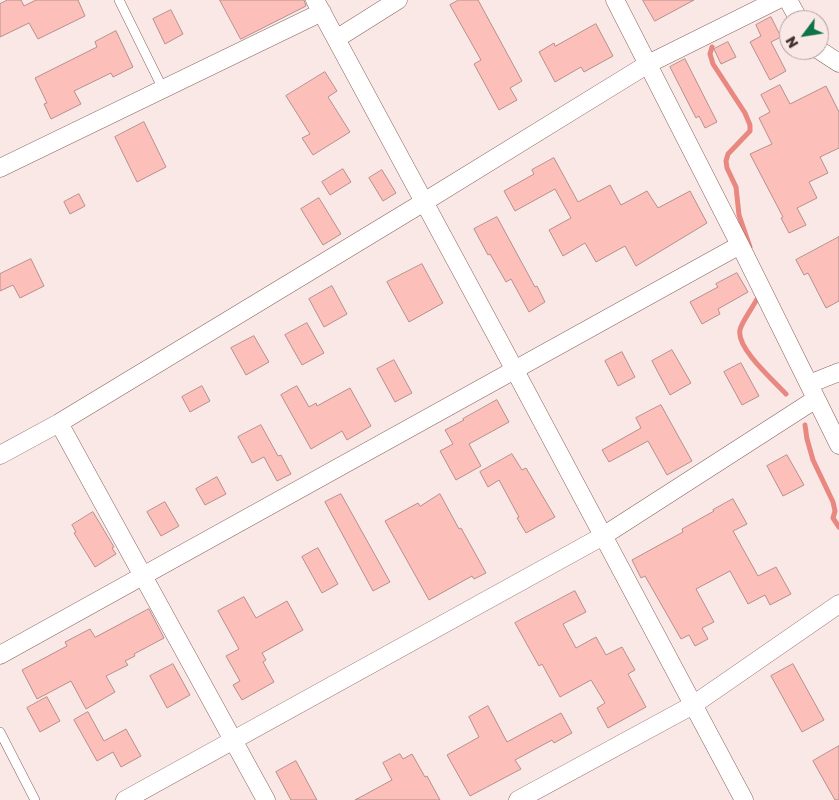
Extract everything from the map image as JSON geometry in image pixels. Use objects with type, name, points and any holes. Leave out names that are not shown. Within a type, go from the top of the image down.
[{"type":"street","points":[[336,39],[398,0]]},
{"type":"street","points":[[615,0],[839,445]]},
{"type":"street","points":[[0,455],[59,423],[648,64],[777,0]]},
{"type":"street","points":[[0,168],[164,89],[318,6],[515,370],[744,800]]},
{"type":"street","points":[[0,655],[740,245]]},
{"type":"street","points":[[126,800],[603,536],[813,392],[839,372]]},
{"type":"street","points":[[59,423],[266,800]]},
{"type":"street","points":[[518,800],[693,705],[839,604]]},
{"type":"lane","points":[[119,0],[164,89]]},
{"type":"lane","points":[[0,732],[35,800]]},
{"type":"building","points":[[8,0],[21,0],[24,6],[36,0],[78,0],[85,16],[38,39],[29,23],[0,37],[0,4]]},
{"type":"building","points":[[220,0],[304,0],[306,6],[241,39]]},
{"type":"building","points":[[459,0],[478,0],[522,81],[510,88],[517,100],[499,110],[474,64],[481,60],[450,5]]},
{"type":"building","points":[[643,0],[694,0],[655,21]]},
{"type":"building","points":[[171,10],[183,34],[165,44],[153,19]]},
{"type":"building","points":[[771,17],[779,33],[779,38],[771,42],[786,71],[770,80],[750,42],[761,36],[756,25]]},
{"type":"building","points":[[596,24],[613,56],[584,72],[581,67],[555,82],[539,52],[554,43],[555,46]]},
{"type":"building","points":[[116,31],[133,67],[113,77],[111,73],[74,91],[81,104],[51,119],[44,104],[47,103],[35,78],[97,47],[95,42]]},
{"type":"building","points":[[728,42],[736,57],[721,64],[714,49]]},
{"type":"building","points":[[685,59],[717,122],[705,128],[699,116],[696,118],[670,67]]},
{"type":"building","points":[[325,72],[337,91],[328,97],[350,132],[313,155],[302,138],[310,134],[286,96]]},
{"type":"building","points":[[780,85],[790,104],[826,86],[839,112],[839,148],[820,157],[828,173],[809,182],[817,198],[797,208],[806,225],[789,233],[781,218],[783,217],[750,154],[772,144],[759,118],[770,112],[761,95]]},
{"type":"building","points":[[144,122],[166,167],[137,182],[115,137]]},
{"type":"building","points":[[554,158],[578,202],[610,185],[621,205],[647,191],[658,208],[690,191],[707,223],[636,266],[625,246],[596,262],[585,243],[563,256],[549,230],[571,218],[555,189],[515,211],[504,191],[534,174],[532,170]]},
{"type":"building","points":[[343,169],[351,182],[330,195],[322,182]]},
{"type":"building","points":[[382,170],[396,193],[383,201],[369,178]]},
{"type":"building","points":[[79,194],[85,206],[70,214],[64,202]]},
{"type":"building","points":[[319,198],[341,234],[323,245],[301,209]]},
{"type":"building","points":[[497,217],[545,302],[529,312],[511,279],[506,282],[474,229]]},
{"type":"building","points":[[839,237],[839,301],[826,308],[808,273],[804,275],[796,260]]},
{"type":"building","points":[[31,259],[44,286],[20,298],[13,285],[0,291],[0,274]]},
{"type":"building","points":[[422,264],[443,303],[409,322],[387,282]]},
{"type":"building","points":[[737,273],[748,292],[718,309],[720,314],[702,324],[690,302],[718,287],[716,284]]},
{"type":"building","points":[[332,286],[347,314],[324,327],[309,299]]},
{"type":"building","points":[[307,323],[324,353],[302,365],[285,335]]},
{"type":"building","points":[[254,336],[269,362],[246,375],[231,348]]},
{"type":"building","points":[[672,350],[691,383],[670,395],[652,361]]},
{"type":"building","points":[[622,352],[635,377],[618,386],[605,361]]},
{"type":"building","points":[[394,360],[412,393],[395,402],[377,369]]},
{"type":"building","points":[[741,363],[759,396],[742,405],[724,372]]},
{"type":"building","points":[[202,386],[210,401],[190,412],[182,397]]},
{"type":"building","points":[[297,386],[309,407],[316,403],[317,406],[350,388],[371,426],[347,440],[342,431],[311,449],[281,395]]},
{"type":"building","points":[[497,400],[509,422],[469,444],[481,466],[456,480],[440,451],[453,444],[445,430]]},
{"type":"building","points":[[661,405],[692,461],[667,475],[648,441],[609,462],[602,450],[641,428],[636,418]]},
{"type":"building","points":[[261,425],[278,456],[281,455],[291,474],[277,481],[264,457],[252,463],[238,437]]},
{"type":"building","points":[[512,454],[522,470],[526,468],[555,517],[526,533],[499,480],[488,487],[480,472]]},
{"type":"building","points":[[787,455],[804,485],[783,496],[767,466]]},
{"type":"building","points":[[217,477],[226,494],[205,505],[196,489]]},
{"type":"building","points":[[341,494],[390,582],[373,591],[325,502]]},
{"type":"building","points":[[440,494],[486,573],[474,579],[472,576],[429,600],[385,521],[418,503],[420,506]]},
{"type":"building","points":[[733,499],[747,524],[733,531],[758,576],[776,567],[791,594],[770,605],[765,595],[748,604],[730,571],[696,589],[714,622],[702,628],[708,639],[695,646],[689,635],[681,639],[645,576],[641,578],[632,560],[683,532],[682,529]]},
{"type":"building","points":[[165,502],[179,526],[161,536],[147,512]]},
{"type":"building","points":[[93,512],[114,547],[112,548],[116,554],[95,567],[74,533],[76,532],[72,525]]},
{"type":"building","points":[[318,548],[338,584],[322,593],[302,557]]},
{"type":"building","points":[[575,591],[586,612],[563,624],[576,648],[596,637],[606,655],[622,647],[635,670],[628,674],[646,707],[608,728],[597,708],[605,703],[591,680],[560,697],[542,664],[539,666],[515,623]]},
{"type":"building","points":[[244,597],[256,618],[287,601],[303,630],[262,653],[266,660],[263,662],[274,682],[242,700],[233,685],[240,681],[226,656],[239,649],[218,611]]},
{"type":"building","points":[[149,609],[164,638],[134,654],[135,656],[125,661],[128,665],[106,676],[115,692],[86,709],[71,681],[37,699],[22,670],[67,646],[65,642],[90,629],[95,637]]},
{"type":"building","points":[[173,664],[190,695],[167,708],[150,676]]},
{"type":"building","points":[[793,664],[824,720],[802,732],[771,676]]},
{"type":"building","points":[[47,697],[60,721],[40,732],[27,708]]},
{"type":"building","points":[[488,706],[507,742],[561,713],[572,733],[554,743],[552,740],[515,760],[521,769],[470,796],[447,755],[479,737],[469,717]]},
{"type":"building","points":[[88,712],[104,741],[126,729],[141,756],[121,767],[113,752],[97,761],[74,720]]},
{"type":"building","points":[[839,746],[839,800],[835,800],[813,761]]},
{"type":"building","points":[[400,754],[403,759],[412,754],[440,800],[355,800],[392,780],[383,763]]},
{"type":"building","points":[[296,761],[317,800],[291,800],[276,772]]},
{"type":"waterway","points":[[712,47],[710,54],[713,64],[745,113],[750,125],[750,131],[728,154],[726,161],[727,168],[736,187],[739,215],[750,247]]},
{"type":"waterway","points":[[757,299],[741,327],[740,337],[757,364],[786,394]]},
{"type":"waterway","points":[[805,425],[813,460],[833,502],[835,511],[833,518],[839,527]]}]
